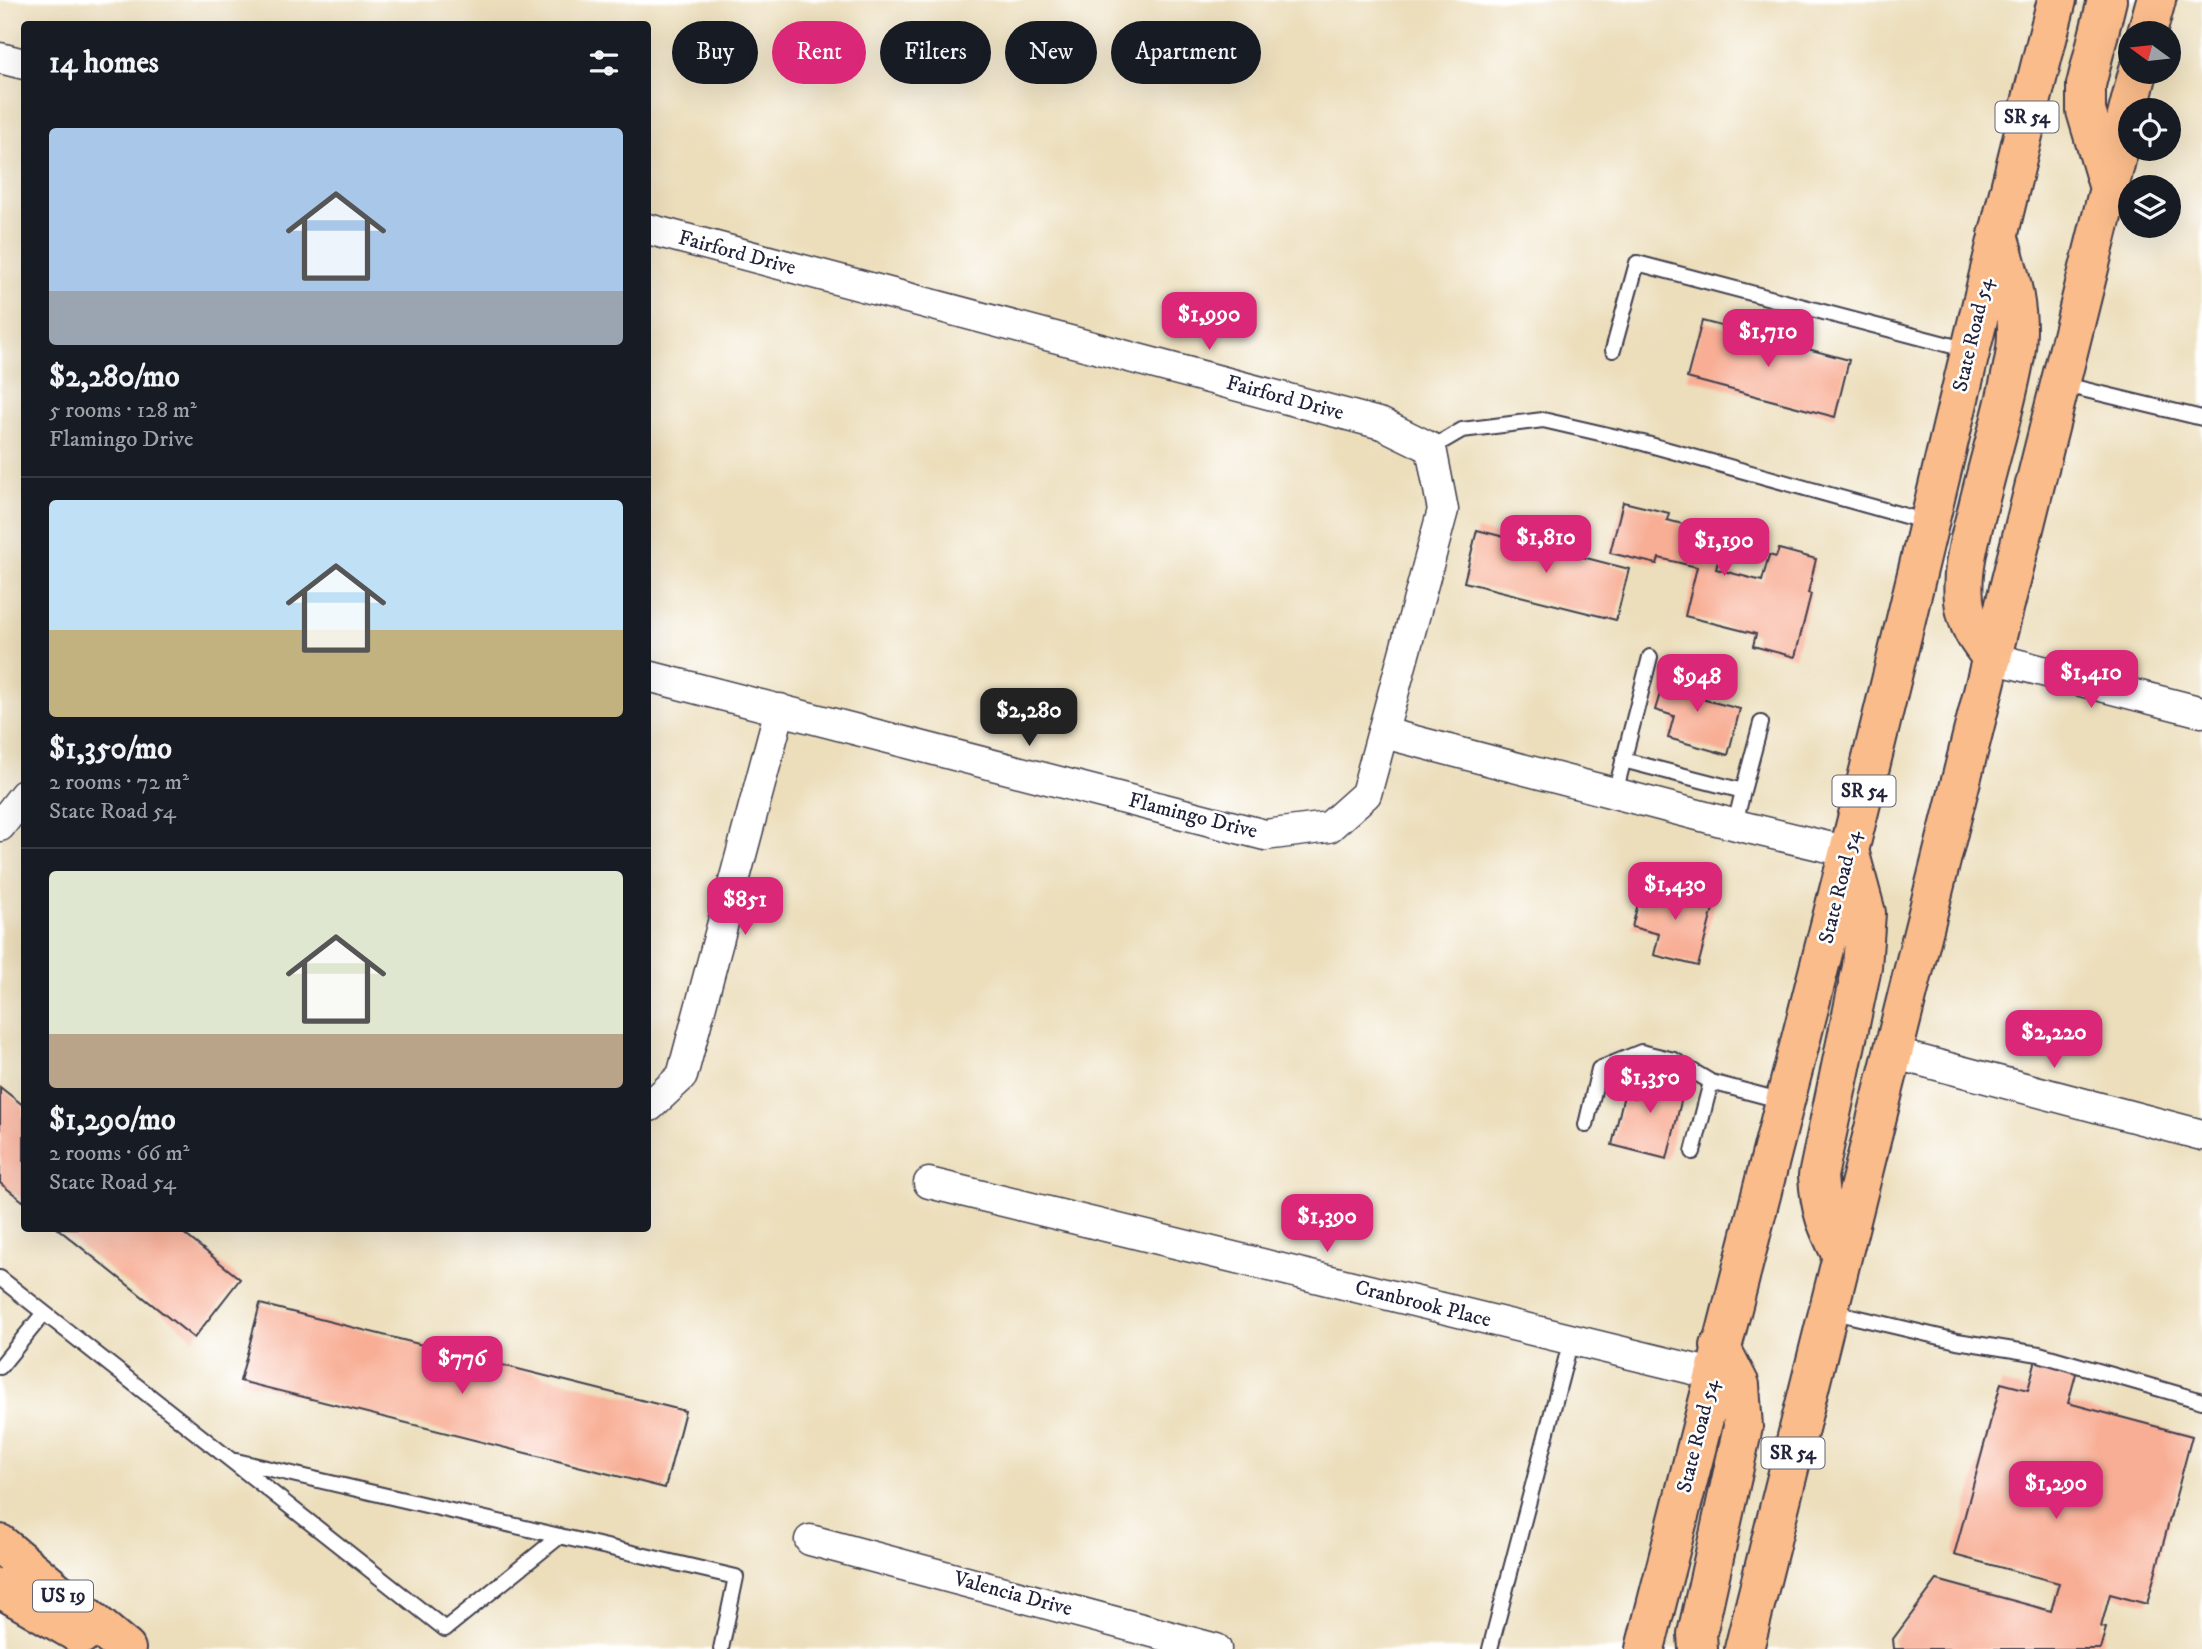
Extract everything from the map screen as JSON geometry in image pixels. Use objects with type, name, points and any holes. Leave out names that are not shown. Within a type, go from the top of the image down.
[{"type":"main road","name":"State Road 54","points":[[1645,1649],[1849,852],[1997,233],[2057,0]]},
{"type":"main road","points":[[2107,0],[2086,85],[2086,111],[2109,187]]},
{"type":"main road","points":[[2150,21],[2155,0]]},
{"type":"main road","name":"SR 54","points":[[1744,1649],[2135,84]]},
{"type":"main road","points":[[1992,658],[1972,630],[1963,593],[1972,530],[2015,355],[2015,296],[1997,233]]},
{"type":"main road","points":[[1842,1256],[1824,1220],[1819,1200],[1818,1176],[1862,967],[1866,914],[1849,852]]},
{"type":"main road","points":[[1698,1649],[1698,1634],[1743,1427],[1740,1385],[1717,1360]]},
{"type":"main road","name":"US 19","points":[[0,1544],[127,1649]]},
{"type":"main road","points":[[0,1588],[104,1649]]},
{"type":"street","points":[[0,58],[21,63]]},
{"type":"street","name":"Fairford Drive","points":[[651,230],[1382,424],[1431,448]]},
{"type":"street","points":[[1431,448],[1443,510],[1384,733],[1849,852]]},
{"type":"street","points":[[1992,658],[2202,712]]},
{"type":"street","name":"Flamingo Drive","points":[[651,677],[1265,835],[1329,827],[1366,794],[1384,733]]},
{"type":"street","points":[[651,1105],[682,1076],[780,709]]},
{"type":"street","points":[[0,826],[17,798]]},
{"type":"street","points":[[1892,1054],[2202,1135]]},
{"type":"street","name":"Cranbrook Place","points":[[929,1184],[1571,1340],[1717,1360]]},
{"type":"street","name":"Valencia Drive","points":[[810,1540],[1216,1649]]},
{"type":"lane","points":[[1613,350],[1637,263],[1969,350]]},
{"type":"lane","points":[[2060,383],[2202,418]]},
{"type":"lane","points":[[1431,448],[1462,430],[1544,420],[1643,443],[1928,523]]},
{"type":"lane","points":[[1615,793],[1650,657]]},
{"type":"lane","points":[[1735,824],[1761,723]]},
{"type":"lane","points":[[1623,760],[1742,791]]},
{"type":"lane","points":[[1586,1125],[1599,1069],[1641,1052],[1674,1060],[1711,1082],[1784,1101]]},
{"type":"lane","points":[[1693,1152],[1711,1082]]},
{"type":"lane","points":[[0,1278],[445,1629],[560,1536]]},
{"type":"lane","points":[[1829,1311],[1957,1341],[2039,1354],[2202,1401]]},
{"type":"lane","points":[[0,1367],[44,1313]]},
{"type":"lane","points":[[1490,1649],[1571,1340]]},
{"type":"lane","points":[[230,1460],[736,1577],[721,1649]]},
{"type":"building","points":[[1702,321],[1849,360],[1835,417],[1687,378]]},
{"type":"building","points":[[1623,502],[1669,513],[1667,520],[1725,535],[1716,569],[1762,581],[1769,555],[1776,557],[1779,549],[1816,559],[1808,593],[1811,594],[1795,657],[1753,646],[1756,634],[1685,616],[1697,567],[1659,558],[1657,564],[1610,553]]},
{"type":"building","points":[[1477,530],[1629,569],[1616,620],[1464,582]]},
{"type":"building","points":[[1667,670],[1710,681],[1705,700],[1740,709],[1728,755],[1668,738],[1674,716],[1655,710]]},
{"type":"building","points":[[1643,884],[1685,895],[1686,889],[1716,897],[1698,966],[1654,955],[1659,934],[1632,927]]},
{"type":"building","points":[[1644,1064],[1664,1069],[1662,1079],[1685,1085],[1667,1159],[1612,1145],[1624,1095],[1635,1098]]},
{"type":"building","points":[[0,1087],[21,1104],[21,1200],[0,1183]]},
{"type":"building","points":[[62,1232],[182,1232],[240,1279],[194,1338]]},
{"type":"building","points":[[260,1304],[685,1411],[665,1488],[240,1381]]},
{"type":"building","points":[[2036,1359],[2077,1370],[2068,1403],[2192,1436],[2147,1604],[2110,1594],[2101,1627],[2106,1628],[2100,1649],[1894,1649],[1893,1639],[1937,1580],[2051,1611],[2059,1583],[1954,1555],[2001,1383],[2028,1390]]}]
